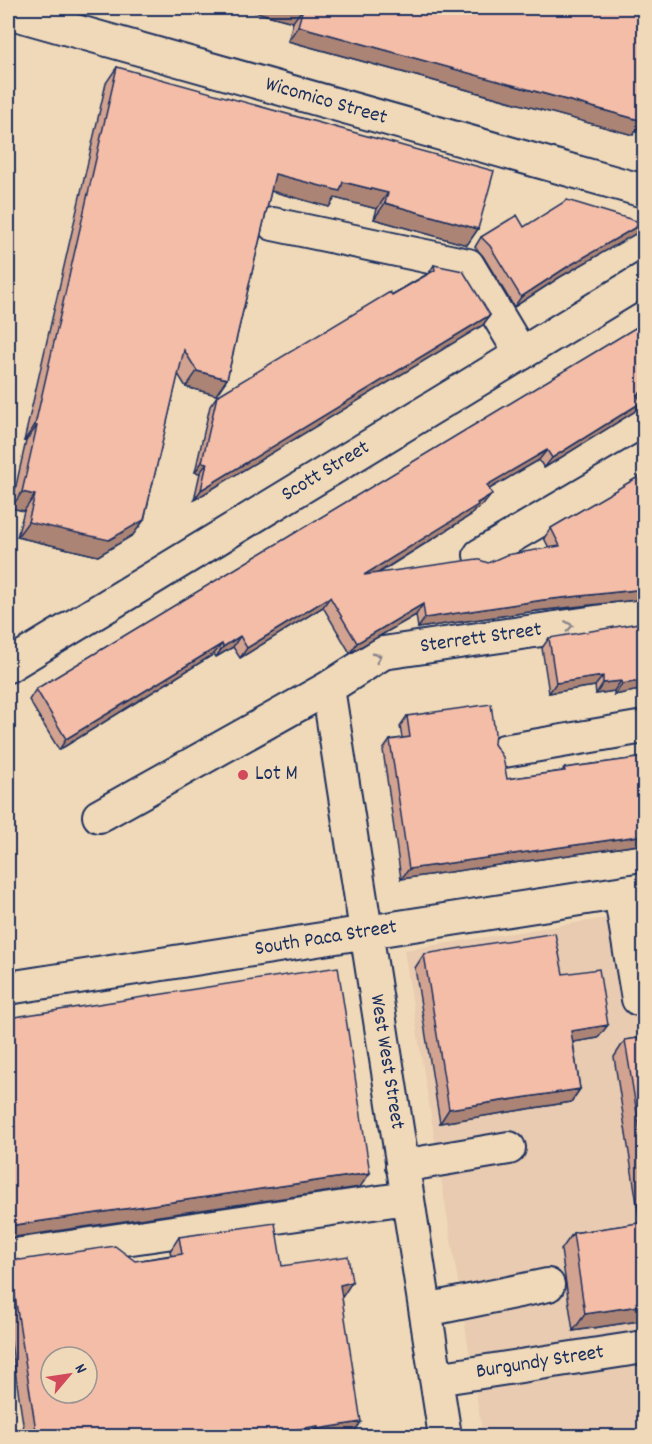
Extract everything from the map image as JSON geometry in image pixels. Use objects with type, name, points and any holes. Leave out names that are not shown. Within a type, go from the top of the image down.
[{"type":"street","name":"Wicomico Street","points":[[8,12],[645,191]]},
{"type":"street","points":[[273,224],[468,265],[521,354]]},
{"type":"street","name":"Scott Street","points":[[8,666],[645,279]]},
{"type":"street","points":[[480,555],[645,459]]},
{"type":"street","name":"Sterrett Street","points":[[99,816],[328,688],[383,653],[645,615]]},
{"type":"street","name":"West West Street","points":[[328,688],[445,1437]]},
{"type":"street","points":[[504,751],[645,727]]},
{"type":"street","points":[[632,891],[638,999],[645,998]]},
{"type":"street","name":"South Paca Street","points":[[8,988],[632,891]]},
{"type":"street","points":[[402,1166],[509,1148]]},
{"type":"street","points":[[8,1256],[407,1198]]},
{"type":"street","points":[[426,1311],[548,1286]]},
{"type":"street","name":"Burgundy Street","points":[[436,1379],[645,1347]]},
{"type":"shaded area","points":[[644,912],[644,1436],[483,1436],[404,950]]},
{"type":"building","points":[[303,8],[645,8],[645,116],[643,121],[298,26]]},
{"type":"building","points":[[117,67],[494,171],[478,229],[385,203],[388,193],[343,182],[340,191],[275,174],[227,379],[197,371],[184,350],[144,520],[109,540],[28,522],[35,495],[22,492],[37,426],[35,425]]},
{"type":"building","points":[[567,200],[643,223],[521,297],[490,246],[481,237],[517,215],[524,227]]},
{"type":"building","points":[[434,265],[463,271],[490,315],[201,490],[207,463],[202,462],[217,396],[390,292],[392,295],[435,270]]},
{"type":"building","points":[[645,322],[645,390],[637,395],[642,402],[552,458],[547,450],[487,485],[492,494],[477,503],[478,505],[364,575],[477,559],[488,563],[506,555],[560,546],[551,528],[645,473],[645,589],[543,600],[425,618],[423,604],[357,643],[330,597],[247,648],[240,636],[223,647],[222,644],[66,739],[36,689]]},
{"type":"building","points":[[645,622],[645,680],[622,684],[621,681],[603,683],[603,676],[556,683],[549,638]]},
{"type":"building","points":[[491,704],[495,733],[494,744],[503,757],[507,779],[565,771],[564,768],[645,757],[645,835],[409,869],[390,740],[410,737],[407,716]]},
{"type":"building","points":[[8,907],[11,929],[8,929]]},
{"type":"building","points":[[555,933],[563,974],[599,969],[608,1025],[571,1031],[580,1089],[449,1109],[424,954]]},
{"type":"building","points":[[338,967],[370,1173],[15,1225],[8,1230],[8,1018]]},
{"type":"building","points":[[645,1037],[645,1162],[625,1040]]},
{"type":"building","points":[[645,1222],[645,1305],[585,1314],[573,1233]]},
{"type":"building","points":[[275,1223],[282,1266],[348,1256],[352,1282],[340,1285],[361,1422],[318,1429],[318,1426],[251,1437],[37,1437],[9,1258],[20,1260],[115,1246],[135,1261],[182,1254],[179,1237]]},
{"type":"place","name":"Lot M","points":[[243,775]]}]
